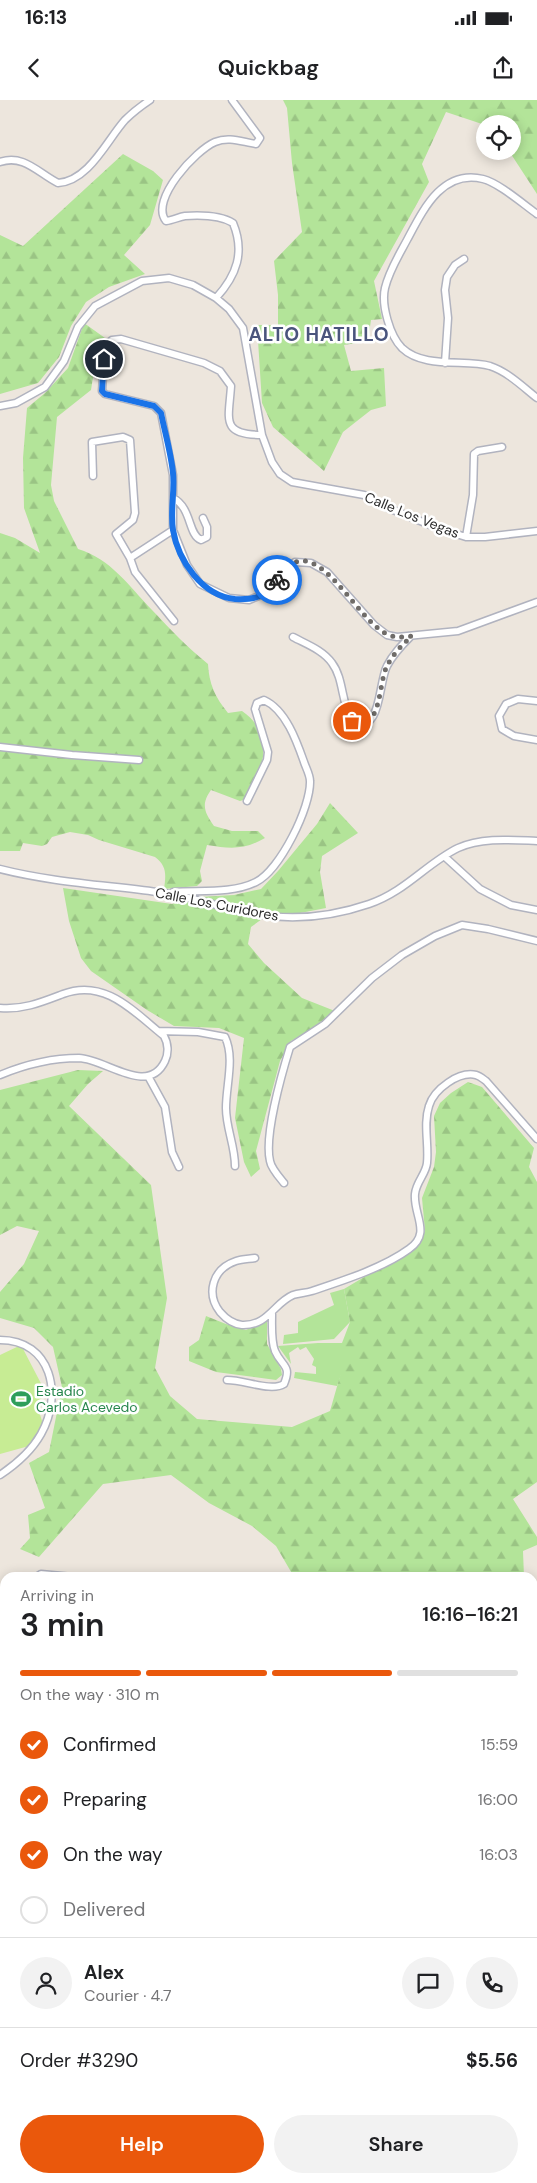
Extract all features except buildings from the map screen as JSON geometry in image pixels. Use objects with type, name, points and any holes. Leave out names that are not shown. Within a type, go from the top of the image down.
[{"type":"street","points":[[0,162],[18,160],[30,164],[44,176],[58,183],[74,179],[102,153],[124,121],[138,107],[150,100]]},
{"type":"street","points":[[216,298],[236,272],[239,243],[232,222],[225,218],[185,216],[166,220],[163,214],[163,202],[167,189],[188,164],[214,142],[233,139],[256,144],[259,141],[260,138],[232,100]]},
{"type":"street","points":[[537,214],[497,186],[483,179],[461,178],[446,185],[428,202],[396,260],[384,289],[388,325],[403,348],[422,358],[445,363],[488,366],[500,370],[537,398]]},
{"type":"street","points":[[445,363],[448,318],[445,290],[447,277],[455,265],[464,259]]},
{"type":"street","name":"Calle Los Vegas","points":[[0,406],[16,403],[45,387],[64,361],[78,328],[95,306],[142,281],[169,278],[193,285],[216,298],[229,309],[243,328],[262,435],[272,462],[280,474],[292,482],[364,495],[422,522],[466,537],[485,537],[537,531]]},
{"type":"street","points":[[262,435],[243,435],[233,429],[229,420],[231,386],[220,371],[204,363],[121,339],[112,340],[106,346],[102,391],[105,394],[154,406],[161,413],[171,461],[173,530],[187,566],[200,584],[229,598],[249,600],[266,593],[284,571],[295,562],[304,561],[327,572],[374,625],[387,635],[397,638],[458,631],[537,602]]},
{"type":"street","points":[[93,476],[92,442],[123,437],[130,440],[135,513],[133,520],[116,534],[130,558],[135,572],[174,621]]},
{"type":"street","points":[[466,537],[473,495],[474,454],[478,451],[502,447]]},
{"type":"street","points":[[173,498],[183,506],[197,539],[204,540],[208,533],[203,518]]},
{"type":"street","points":[[130,558],[173,530]]},
{"type":"street","points":[[293,637],[318,650],[332,663],[346,712],[352,721],[362,724],[369,722],[376,714],[386,668],[393,655],[412,636]]},
{"type":"street","points":[[537,701],[518,699],[506,704],[500,716],[502,729],[514,736],[537,740]]},
{"type":"street","points":[[160,892],[239,889],[258,882],[274,866],[290,841],[306,807],[310,780],[294,733],[270,703],[264,700],[257,703],[256,709],[268,752],[267,760],[247,801]]},
{"type":"street","points":[[0,746],[72,755],[139,760]]},
{"type":"street","name":"Calle Los Curidores","points":[[0,869],[59,880],[196,898],[249,913],[302,918],[370,904],[401,889],[458,848],[494,840],[537,841]]},
{"type":"street","points":[[445,857],[480,889],[511,906],[537,910]]},
{"type":"street","points":[[284,1184],[270,1163],[268,1147],[282,1073],[290,1048],[325,1024],[372,978],[402,955],[435,936],[462,925],[488,929],[537,941]]},
{"type":"street","points":[[0,1008],[33,1006],[73,991],[101,991],[120,1000],[167,1042],[167,1059],[158,1071],[148,1076],[128,1075],[91,1059],[77,1058],[32,1065],[0,1075]]},
{"type":"street","points":[[158,1032],[198,1032],[225,1037],[230,1058],[227,1118],[235,1153],[235,1166]]},
{"type":"street","points":[[255,1258],[235,1261],[224,1268],[215,1278],[212,1288],[214,1304],[226,1320],[242,1325],[258,1322],[272,1314],[281,1302],[293,1295],[356,1276],[409,1249],[419,1239],[421,1225],[414,1196],[417,1182],[427,1165],[428,1144],[426,1129],[429,1105],[449,1082],[459,1076],[477,1075],[486,1081],[537,1139]]},
{"type":"street","points":[[148,1076],[165,1107],[172,1152],[179,1167]]},
{"type":"street","points":[[227,1380],[242,1380],[274,1389],[284,1384],[288,1373],[287,1367],[275,1351],[272,1314]]},
{"type":"street","points":[[0,1340],[22,1342],[37,1353],[49,1373],[52,1390],[49,1411],[38,1440],[8,1469],[0,1474]]},
{"type":"green space","points":[[283,100],[537,100],[537,194],[515,160],[521,160],[521,115],[476,115],[476,122],[446,112],[422,164],[429,182],[374,281],[382,319],[371,320],[368,341],[344,345],[351,371],[384,368],[386,406],[371,410],[343,432],[324,471],[273,427],[262,403],[257,325],[278,325],[278,295],[274,261],[302,232],[292,163],[287,108]]},
{"type":"green space","points":[[123,154],[153,171],[163,180],[150,225],[124,255],[145,274],[109,287],[86,302],[71,326],[59,357],[38,383],[0,394],[0,235],[23,246]]},
{"type":"green space","points":[[84,323],[105,338],[96,359],[91,390],[57,417],[51,485],[54,501],[78,549],[90,553],[110,566],[172,631],[208,664],[211,684],[223,707],[228,713],[242,711],[253,720],[263,741],[262,763],[249,798],[240,801],[211,790],[206,800],[205,808],[214,826],[232,831],[258,831],[265,838],[250,845],[237,848],[207,845],[200,871],[202,881],[197,886],[164,889],[164,867],[155,857],[88,835],[70,832],[52,837],[47,844],[42,846],[23,843],[20,851],[0,851],[0,533],[15,538],[40,553],[24,508],[23,458],[27,408],[45,393],[68,368]]},
{"type":"green space","points":[[330,803],[358,833],[322,856],[320,872],[326,908],[290,915],[269,914],[251,927],[248,944],[264,963],[302,998],[340,1013],[291,1041],[280,1061],[256,1151],[260,1169],[251,1177],[244,1162],[235,1118],[244,1038],[219,1028],[174,1026],[147,1010],[91,971],[81,958],[69,921],[63,888],[172,904],[198,897],[234,895],[261,889],[317,824]]},
{"type":"green space","points":[[78,1070],[103,1071],[88,1084],[69,1106],[151,1185],[167,1298],[155,1368],[170,1396],[197,1419],[292,1427],[330,1411],[342,1369],[342,1343],[350,1322],[344,1289],[413,1248],[425,1231],[422,1198],[434,1167],[436,1152],[434,1116],[440,1103],[468,1082],[482,1087],[534,1148],[529,1167],[537,1182],[537,1482],[513,1499],[537,1537],[537,1545],[523,1551],[524,1572],[291,1572],[276,1546],[252,1526],[209,1503],[171,1475],[103,1484],[39,1557],[20,1549],[30,1538],[28,1515],[45,1508],[29,1463],[49,1452],[62,1387],[53,1347],[34,1328],[0,1318],[0,1292],[24,1264],[39,1231],[17,1226],[0,1235],[0,1090]]},
{"type":"green space","points":[[344,1289],[350,1322],[334,1339],[283,1344],[284,1335],[298,1333],[298,1322],[334,1305],[330,1293]]},
{"type":"green space","points":[[206,1316],[246,1330],[267,1320],[267,1344],[281,1369],[282,1375],[276,1380],[216,1372],[189,1361],[189,1347],[199,1340]]},
{"type":"green space","points":[[342,1343],[343,1369],[337,1386],[294,1378],[295,1372],[316,1374],[316,1367],[312,1365],[314,1359],[306,1347],[300,1350],[298,1347],[289,1353],[291,1364],[278,1346]]},
{"type":"green space","name":"Estadio Carlos Acevedo","points":[[21,1345],[47,1395],[36,1402],[43,1424],[29,1446],[0,1454],[0,1355]]},
{"type":"way so far","points":[[277,580],[295,562],[304,561],[311,563],[327,572],[374,625],[387,635],[397,638],[412,636],[393,655],[386,668],[376,714],[369,722],[357,724],[352,721]]},
{"type":"place","name":"Estadio Carlos Acevedo","points":[[21,1399]]},
{"type":"district","name":"ALTO HATILLO","points":[[319,334]]},
{"type":"route","points":[[104,359],[101,386],[105,394],[154,406],[161,413],[173,475],[173,530],[187,566],[200,584],[229,598],[249,600],[266,593],[277,580]]}]
